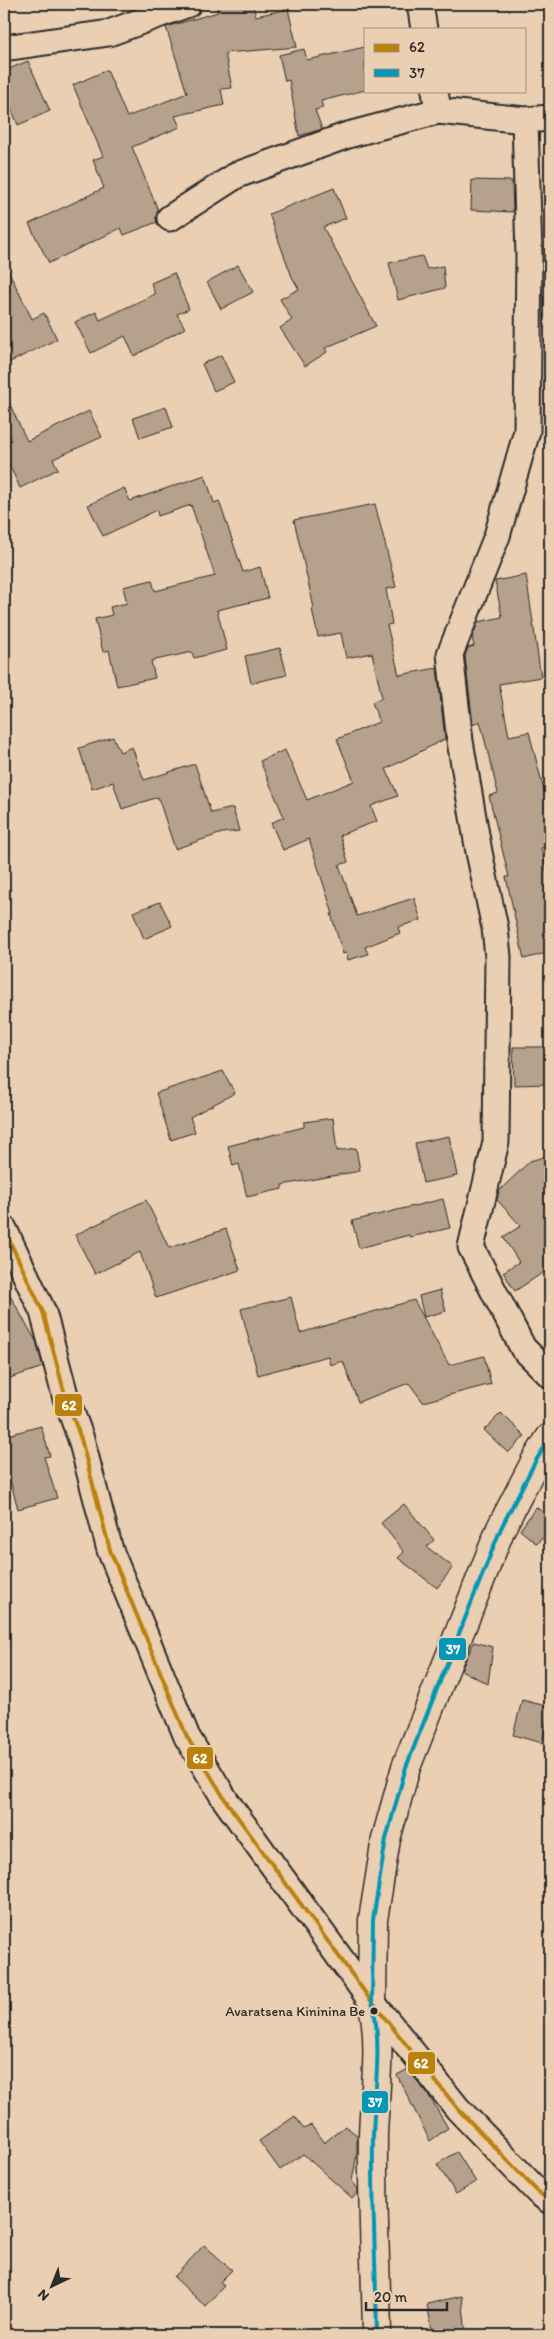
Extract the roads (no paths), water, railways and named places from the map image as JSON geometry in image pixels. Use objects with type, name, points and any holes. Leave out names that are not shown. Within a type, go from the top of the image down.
[{"type":"street","points":[[4,48],[109,33],[188,4]]},
{"type":"street","points":[[420,4],[424,28]]},
{"type":"street","points":[[170,218],[237,175],[436,101],[525,120],[550,118]]},
{"type":"street","points":[[525,120],[529,256],[527,431],[496,536],[450,654],[460,742],[479,852],[495,928],[498,957],[496,1142],[471,1247],[523,1348],[550,1375]]},
{"type":"street","points":[[4,1229],[43,1312],[65,1395],[81,1439],[110,1550],[187,1737],[226,1801],[372,2002],[458,2109],[539,2193],[550,2201]]},
{"type":"street","points":[[377,2335],[373,2136],[377,2080],[375,2013],[372,2002],[373,1920],[386,1839],[406,1767],[501,1528],[535,1462],[550,1438]]},
{"type":"place","name":"Avaratsena Kininina Be","points":[[374,2011]]}]
